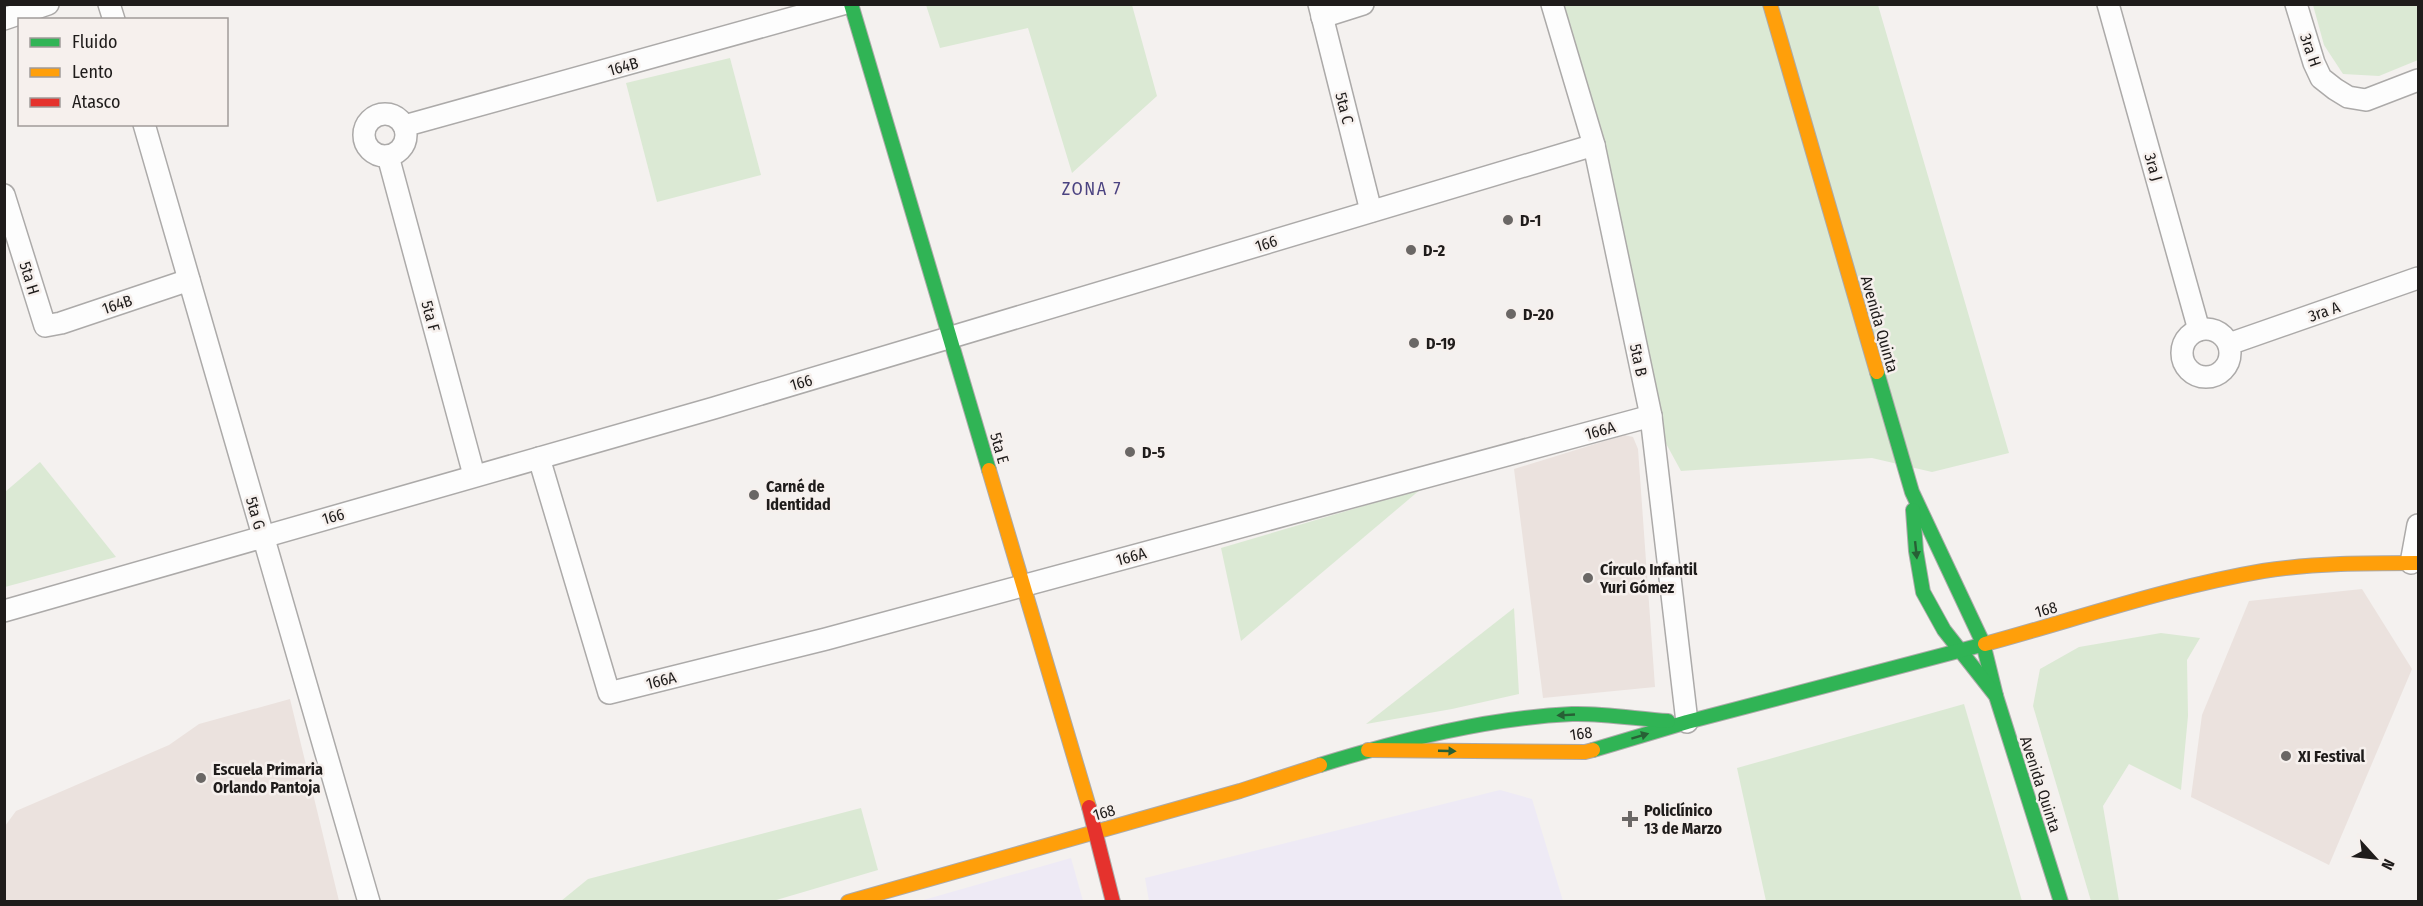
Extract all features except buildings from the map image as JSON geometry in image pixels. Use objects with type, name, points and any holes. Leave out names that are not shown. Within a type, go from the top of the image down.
[{"type":"street","points":[[4,19],[48,4]]},
{"type":"street","name":"164B","points":[[404,126],[843,4]]},
{"type":"street","name":"5ta E","points":[[851,4],[1096,831],[1113,902]]},
{"type":"street","points":[[1320,11],[1364,4]]},
{"type":"street","name":"5ta B","points":[[1552,4],[1594,146],[1651,416],[1687,722]]},
{"type":"street","name":"Avenida Quinta","points":[[1770,4],[1912,492],[1983,643],[1996,696],[2061,902]]},
{"type":"street","name":"3ra J","points":[[2108,4],[2199,330]]},
{"type":"street","name":"3ra H","points":[[2296,4],[2314,63],[2321,78],[2335,89],[2348,97],[2366,100],[2418,80]]},
{"type":"street","name":"5ta C","points":[[1320,11],[1371,211]]},
{"type":"street","points":[[382,115],[395,117],[404,126],[406,133],[402,148],[388,156],[374,153],[365,141],[366,127],[382,115]]},
{"type":"street","name":"5ta G","points":[[145,126],[369,902]]},
{"type":"street","name":"166","points":[[4,611],[540,458],[1594,146]]},
{"type":"street","name":"5ta F","points":[[388,156],[474,475]]},
{"type":"street","name":"5ta H","points":[[4,195],[45,326]]},
{"type":"street","name":"3ra A","points":[[2229,344],[2418,278]]},
{"type":"street","name":"164B","points":[[45,326],[61,323],[189,280]]},
{"type":"street","points":[[2199,330],[2213,330],[2220,333],[2229,344],[2230,352],[2226,367],[2212,377],[2196,376],[2185,366],[2181,352],[2187,338],[2199,330]]},
{"type":"street","name":"166A","points":[[540,458],[609,693],[826,639],[1651,416]]},
{"type":"street","points":[[1912,492],[1916,551],[1923,591],[1929,606],[1926,627]]},
{"type":"street","points":[[2415,563],[2418,525]]},
{"type":"street","name":"168","points":[[1368,750],[1585,752],[1687,722],[1911,665],[2200,584],[2265,571],[2362,563],[2415,563]]},
{"type":"street","name":"Avenida Quinta","points":[[1929,606],[1960,651],[1996,696]]},
{"type":"street","points":[[1911,665],[1920,646]]},
{"type":"street","name":"168","points":[[848,902],[1240,791],[1368,750],[1504,720],[1574,714],[1687,722]]},
{"type":"shaded area","name":"Círculo Infantil Yuri Gómez","points":[[1624,435],[1633,437],[1638,449],[1655,687],[1543,698],[1514,469]]},
{"type":"shaded area","name":"XI Festival","points":[[2362,589],[2412,669],[2329,865],[2191,797],[2202,715],[2249,601]]},
{"type":"shaded area","name":"Escuela Primaria Orlando Pantoja","points":[[290,699],[339,901],[5,901],[5,826],[16,811],[169,745],[199,724]]},
{"type":"shaded area","points":[[1500,790],[1532,799],[1563,901],[1149,901],[1145,878]]},
{"type":"shaded area","points":[[1071,858],[1083,901],[920,901]]},
{"type":"green space","points":[[926,5],[1132,5],[1157,96],[1072,173],[1028,28],[940,48]]},
{"type":"green space","points":[[1552,5],[1878,5],[2009,453],[1932,472],[1872,458],[1681,471],[1651,416]]},
{"type":"green space","points":[[2313,5],[2418,5],[2418,60],[2379,76],[2343,74],[2324,45]]},
{"type":"green space","points":[[730,58],[761,175],[657,202],[626,83]]},
{"type":"green space","points":[[40,462],[116,557],[5,587],[5,492]]},
{"type":"green space","points":[[1421,489],[1241,641],[1221,548]]},
{"type":"green space","points":[[1514,608],[1519,694],[1452,709],[1366,724]]},
{"type":"green space","points":[[2161,633],[2200,638],[2187,660],[2188,716],[2181,790],[2129,764],[2103,806],[2119,901],[2091,901],[2033,706],[2040,669],[2079,647]]},
{"type":"green space","points":[[1964,704],[2022,901],[1766,901],[1737,768]]},
{"type":"green space","points":[[861,808],[878,870],[773,901],[561,901],[588,879]]},
{"type":"traffic: fast","points":[[851,4],[989,470]]},
{"type":"traffic: fast","points":[[1877,372],[1912,492],[1983,643],[1996,696]]},
{"type":"traffic: fast","points":[[1913,510],[1916,551],[1923,592],[1944,630],[1996,696],[2061,902]]},
{"type":"traffic: fast","points":[[1593,750],[1687,722],[1985,644]]},
{"type":"traffic: fast","points":[[1320,765],[1413,739],[1508,720],[1584,714],[1668,721]]},
{"type":"traffic: slow","points":[[1770,4],[1877,372]]},
{"type":"traffic: slow","points":[[989,470],[1089,807]]},
{"type":"traffic: slow","points":[[1985,644],[2158,595],[2263,571],[2321,565],[2418,563]]},
{"type":"traffic: slow","points":[[1368,750],[1585,752],[1593,750]]},
{"type":"traffic: slow","points":[[848,902],[1240,791],[1320,765]]},
{"type":"traffic: jam","points":[[1089,807],[1113,902]]},
{"type":"place","name":"D-1","points":[[1508,220]]},
{"type":"place","name":"D-2","points":[[1411,250]]},
{"type":"place","name":"D-20","points":[[1511,314]]},
{"type":"place","name":"D-19","points":[[1414,343]]},
{"type":"place","name":"D-5","points":[[1130,452]]},
{"type":"place","name":"Carné de Identidad","points":[[754,495]]},
{"type":"place","name":"Círculo Infantil Yuri Gómez","points":[[1588,578]]},
{"type":"place","name":"XI Festival","points":[[2286,756]]},
{"type":"place","name":"Escuela Primaria Orlando Pantoja","points":[[201,778]]},
{"type":"place","name":"Policlínico 13 de Marzo","points":[[1630,819]]},
{"type":"district","name":"ZONA 7","points":[[1092,189]]}]
